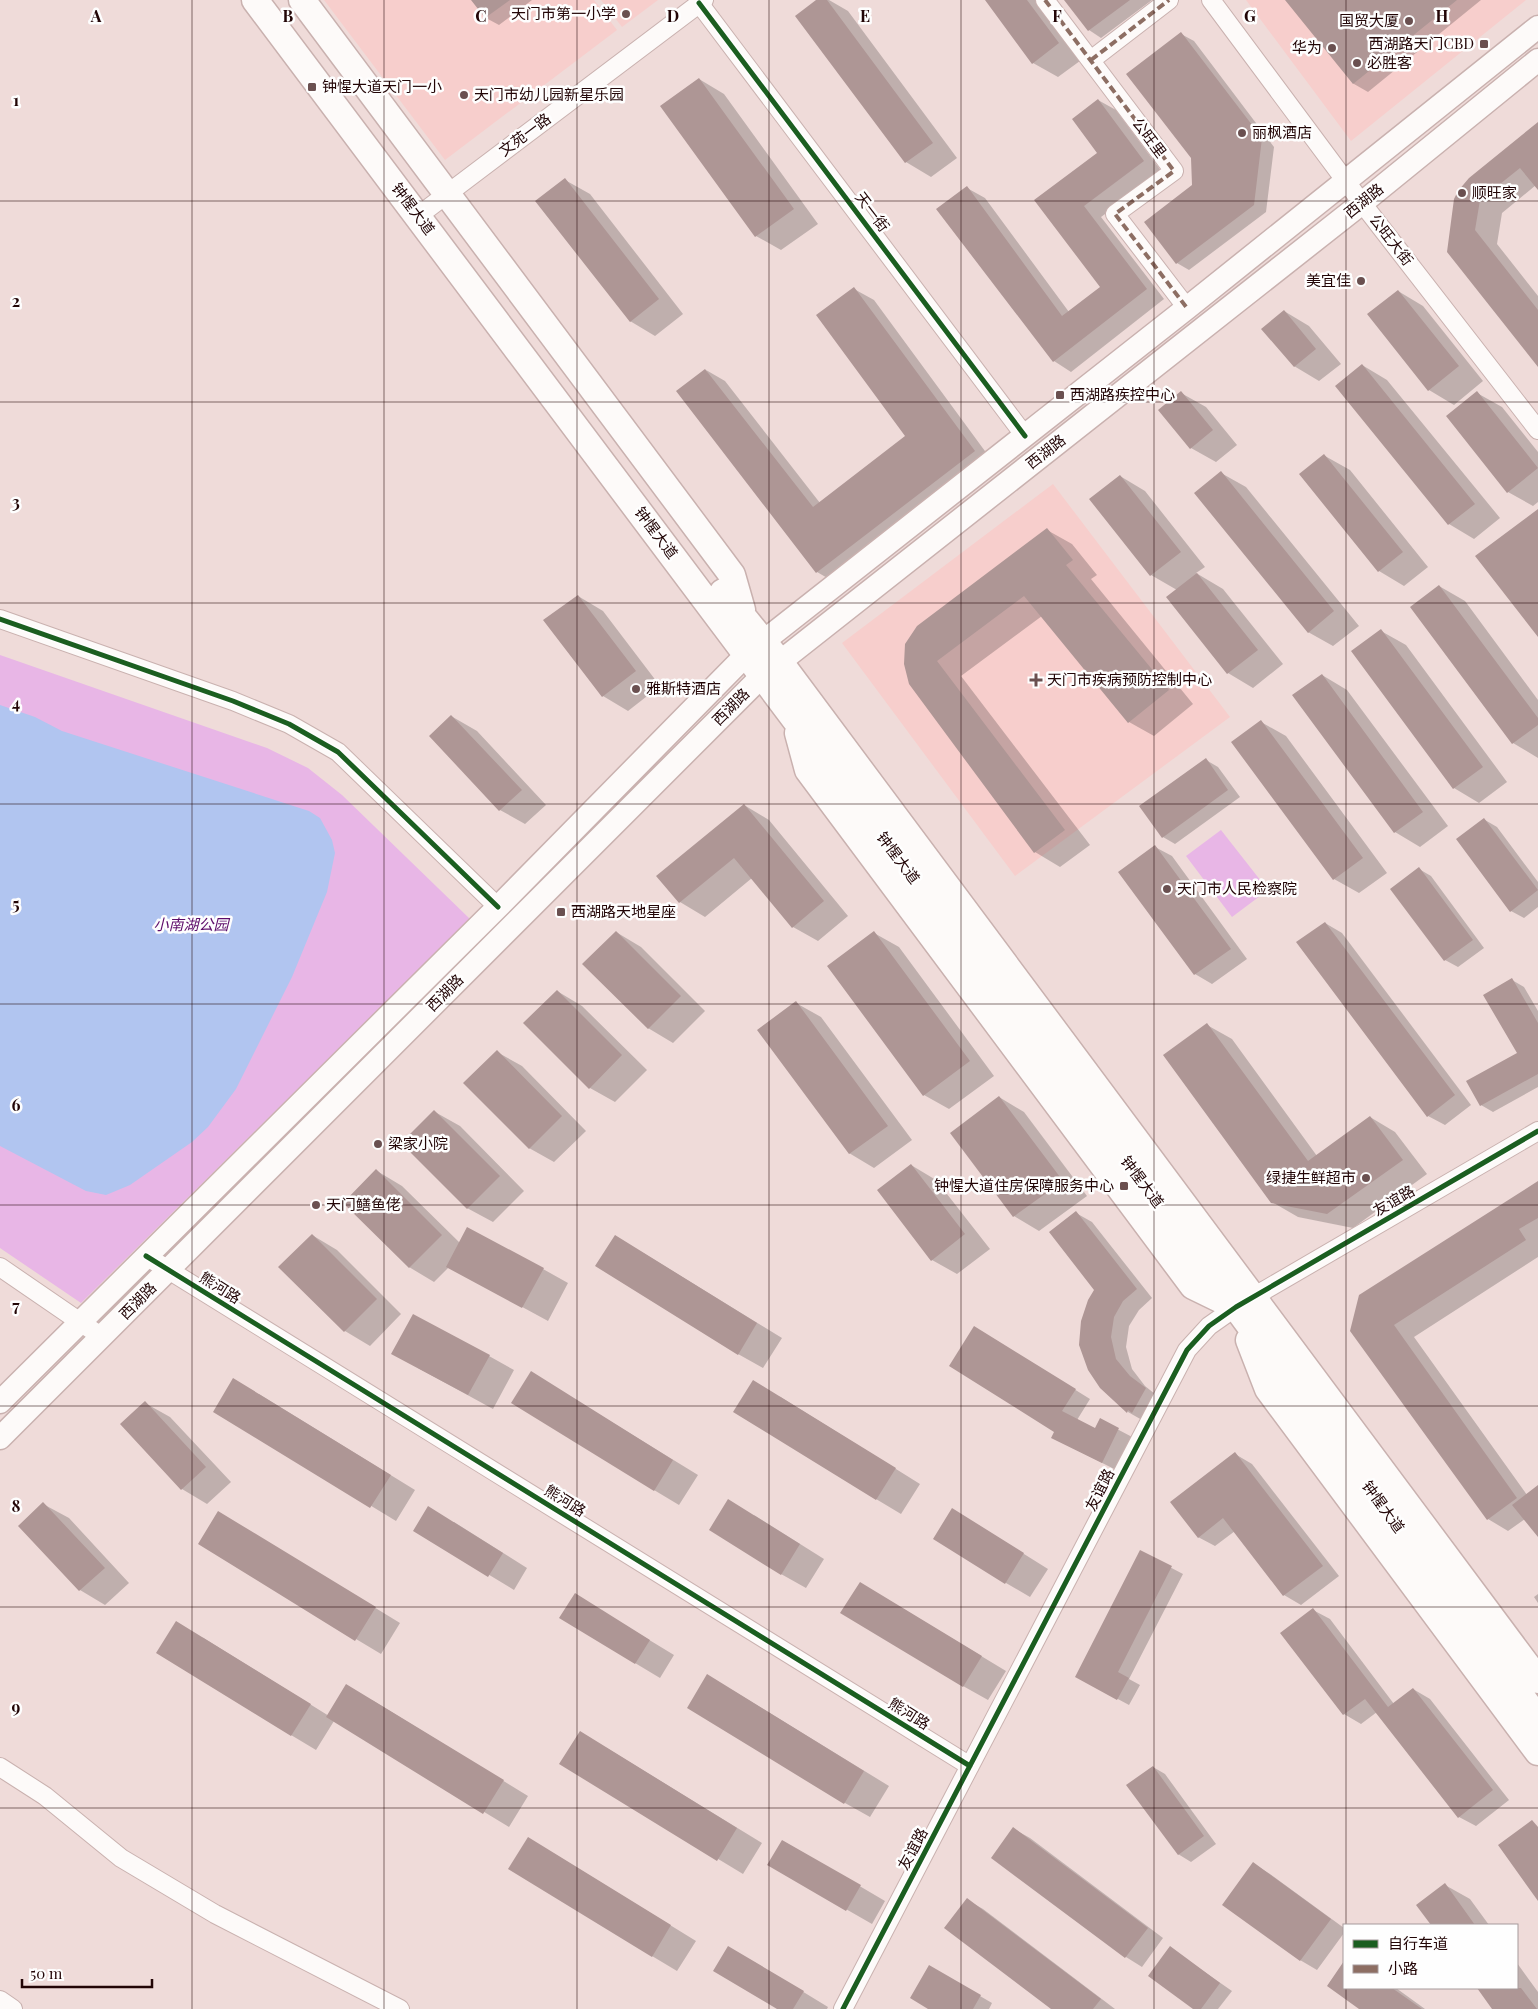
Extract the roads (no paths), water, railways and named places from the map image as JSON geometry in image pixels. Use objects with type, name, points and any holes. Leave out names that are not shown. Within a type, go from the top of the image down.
[{"type":"highway","points":[[237,0],[692,611],[745,636]]},
{"type":"highway","name":"钟惺大道","points":[[255,0],[432,205]]},
{"type":"highway","name":"钟惺大道","points":[[277,0],[432,205],[745,636],[803,712]]},
{"type":"highway","points":[[302,0],[432,205],[732,575],[745,636]]},
{"type":"highway","points":[[1538,1653],[1335,1380],[1245,1303],[1193,1286],[808,770],[803,712],[850,726],[1238,1254],[1245,1303],[1268,1389],[1538,1752]]},
{"type":"highway","name":"钟惺大道","points":[[1245,1303],[1538,1680]]},
{"type":"highway","name":"钟惺大道","points":[[1245,1303],[1538,1718]]},
{"type":"main road","name":"西湖路","points":[[0,1402],[498,906],[745,636],[1026,436],[1538,27]]},
{"type":"main road","name":"西湖路","points":[[0,1438],[771,668],[1362,203],[1538,60]]},
{"type":"street","name":"公旺里","points":[[1045,0],[1174,171],[1115,214],[1187,308]]},
{"type":"street","points":[[1091,60],[1169,0]]},
{"type":"street","name":"公旺大街","points":[[1211,0],[1362,203],[1538,430]]},
{"type":"street","name":"文苑一路","points":[[432,205],[701,2]]},
{"type":"street","name":"天一街","points":[[701,2],[1026,436]]},
{"type":"street","points":[[0,619],[234,701],[290,724],[338,752],[498,906]]},
{"type":"street","name":"友谊路","points":[[843,2009],[1187,1350],[1209,1326],[1245,1303],[1538,1131]]},
{"type":"street","name":"熊河路","points":[[146,1256],[970,1766]]},
{"type":"street","points":[[0,1266],[102,1337]]},
{"type":"street","points":[[0,1767],[44,1796],[121,1858],[215,1914],[400,2009]]},
{"type":"street","points":[[0,2000],[13,2009]]},
{"type":"water","name":"小南湖公园","points":[[0,705],[35,717],[62,731],[309,811],[320,818],[332,840],[335,853],[327,892],[292,977],[236,1089],[208,1127],[192,1142],[130,1185],[106,1195],[86,1191],[0,1146]]},
{"type":"place","name":"天门市第一小学","points":[[626,14]]},
{"type":"place","name":"国贸大厦","points":[[1409,21]]},
{"type":"place","name":"西湖路天门CBD","points":[[1484,44]]},
{"type":"place","name":"华为","points":[[1332,48]]},
{"type":"place","name":"必胜客","points":[[1357,63]]},
{"type":"place","name":"钟惺大道天门一小","points":[[312,87]]},
{"type":"place","name":"天门市幼儿园新星乐园","points":[[464,95]]},
{"type":"place","name":"丽枫酒店","points":[[1242,133]]},
{"type":"place","name":"顺旺家","points":[[1462,193]]},
{"type":"place","name":"美宜佳","points":[[1361,281]]},
{"type":"place","name":"西湖路疾控中心","points":[[1060,395]]},
{"type":"place","name":"天门市疾病预防控制中心","points":[[1036,680]]},
{"type":"place","name":"雅斯特酒店","points":[[636,689]]},
{"type":"place","name":"天门市人民检察院","points":[[1167,889]]},
{"type":"place","name":"西湖路天地星座","points":[[561,912]]},
{"type":"place","name":"梁家小院","points":[[378,1144]]},
{"type":"place","name":"绿捷生鲜超市","points":[[1366,1178]]},
{"type":"place","name":"钟惺大道住房保障服务中心","points":[[1124,1186]]},
{"type":"place","name":"天门鳝鱼佬","points":[[316,1205]]}]
